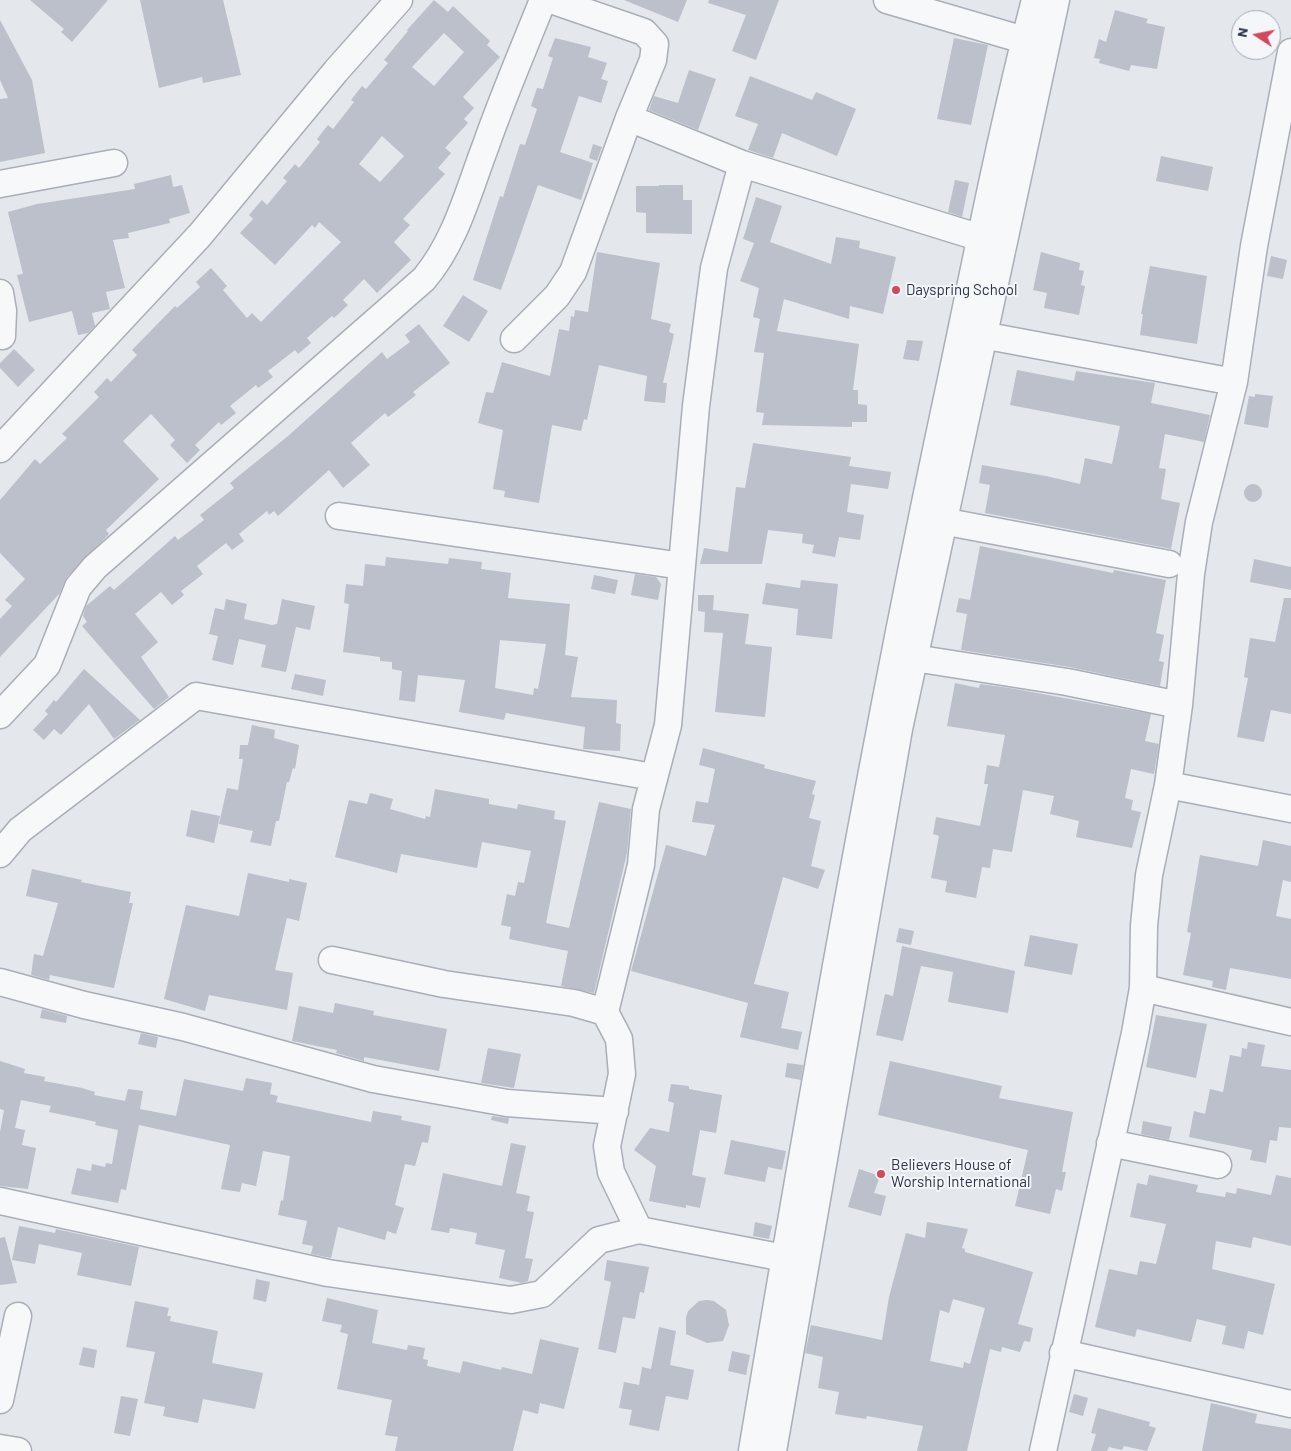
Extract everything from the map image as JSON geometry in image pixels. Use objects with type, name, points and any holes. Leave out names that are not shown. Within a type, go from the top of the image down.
[{"type":"street","points":[[0,449],[200,235],[336,71],[399,0]]},
{"type":"street","points":[[0,715],[47,665],[78,587],[95,567],[424,279],[440,260],[457,226],[486,144],[543,0]]},
{"type":"street","points":[[514,339],[558,296],[573,272],[629,118],[654,60],[655,44],[644,32],[550,0]]},
{"type":"street","points":[[887,0],[1024,40]]},
{"type":"street","points":[[773,1451],[795,1260],[871,775],[981,238],[1024,40],[1035,0]]},
{"type":"street","points":[[752,1451],[795,1260],[942,521],[1056,0]]},
{"type":"street","points":[[1043,1451],[1143,988],[1144,926],[1149,875],[1168,785],[1179,705],[1191,574],[1199,522],[1234,382],[1254,246],[1291,53]]},
{"type":"street","points":[[629,118],[742,164],[981,238]]},
{"type":"street","points":[[0,184],[114,163]]},
{"type":"street","points":[[639,1230],[610,1172],[607,1146],[622,1074],[619,1039],[605,1012],[640,865],[646,809],[653,777],[668,725],[696,406],[714,268],[742,164]]},
{"type":"street","points":[[0,293],[3,311],[2,336]]},
{"type":"street","points":[[982,335],[1234,382]]},
{"type":"street","points":[[339,516],[682,566]]},
{"type":"street","points":[[942,521],[1169,564]]},
{"type":"street","points":[[914,658],[1067,682],[1179,705]]},
{"type":"street","points":[[0,854],[20,830],[196,696],[653,777]]},
{"type":"street","points":[[1168,785],[1291,809]]},
{"type":"street","points":[[332,960],[444,984],[574,1002],[605,1012]]},
{"type":"street","points":[[0,982],[84,1005],[183,1027],[372,1079],[507,1103],[615,1111]]},
{"type":"street","points":[[1143,988],[1291,1022]]},
{"type":"street","points":[[1110,1143],[1218,1165]]},
{"type":"street","points":[[0,1202],[328,1273],[511,1300],[542,1294],[599,1240],[639,1230],[795,1260]]},
{"type":"street","points":[[0,1400],[18,1316]]},
{"type":"street","points":[[1063,1353],[1291,1404]]},
{"type":"street","points":[[0,1448],[18,1451]]},
{"type":"building","points":[[30,0],[108,0],[72,42],[61,32],[64,29]]},
{"type":"building","points":[[140,0],[223,0],[241,75],[203,83],[202,77],[159,88]]},
{"type":"building","points":[[434,0],[448,12],[453,6],[490,41],[487,45],[500,57],[463,97],[474,108],[464,119],[468,123],[445,148],[451,153],[438,168],[445,174],[403,219],[410,225],[394,242],[411,260],[377,293],[364,279],[343,300],[348,305],[307,338],[311,343],[298,354],[295,350],[268,371],[273,377],[258,388],[256,385],[230,406],[236,413],[221,425],[219,422],[195,445],[200,450],[187,463],[170,445],[175,440],[151,414],[123,441],[159,479],[106,530],[109,534],[67,577],[60,593],[0,657],[0,619],[12,606],[5,600],[25,579],[0,553],[0,500],[35,459],[40,464],[67,438],[62,434],[99,397],[94,392],[107,378],[111,382],[137,355],[132,350],[175,306],[177,308],[200,287],[196,282],[211,268],[227,286],[223,290],[247,318],[252,313],[261,322],[341,242],[319,222],[315,228],[312,225],[275,265],[240,233],[253,219],[249,215],[262,200],[267,205],[287,181],[283,178],[295,164],[299,168],[320,142],[317,139],[328,125],[333,129],[354,102],[351,100],[362,86],[366,89],[388,63],[384,60],[407,30]],"holes":[[[444,33],[464,52],[434,86],[412,67]],[[382,136],[404,156],[380,182],[359,164]]]},
{"type":"building","points":[[624,0],[687,0],[678,22]]},
{"type":"building","points":[[709,0],[779,0],[756,60],[732,51],[746,15],[708,3]]},
{"type":"building","points":[[1115,10],[1148,19],[1146,23],[1165,27],[1157,69],[1131,65],[1129,71],[1099,63],[1100,59],[1094,58],[1099,39],[1106,42]]},
{"type":"building","points":[[0,20],[32,80],[45,153],[0,162],[0,99],[8,98],[0,80]]},
{"type":"building","points":[[555,38],[591,47],[588,57],[607,63],[601,79],[608,81],[601,103],[579,96],[560,152],[593,163],[581,200],[538,185],[501,290],[473,280],[500,196],[503,197],[520,144],[525,145],[537,109],[531,106],[537,88],[543,89],[553,58],[548,56]]},
{"type":"building","points":[[954,38],[988,45],[971,125],[937,119]]},
{"type":"building","points":[[689,70],[716,79],[698,130],[649,110],[654,96],[678,103]]},
{"type":"building","points":[[750,76],[812,100],[816,92],[856,109],[837,156],[782,133],[773,158],[748,150],[758,124],[735,116]]},
{"type":"building","points":[[593,144],[602,147],[597,161],[589,158]]},
{"type":"building","points":[[1161,156],[1213,167],[1208,191],[1156,181]]},
{"type":"building","points":[[171,175],[173,187],[182,185],[190,213],[169,219],[170,223],[128,233],[129,238],[113,240],[125,288],[106,292],[110,309],[92,313],[95,326],[88,333],[78,335],[72,311],[29,322],[17,275],[23,274],[8,212],[37,204],[135,189],[134,184]]},
{"type":"building","points":[[955,180],[969,183],[962,217],[948,212]]},
{"type":"building","points":[[683,185],[683,200],[692,200],[692,234],[646,233],[646,213],[636,212],[636,186]]},
{"type":"building","points":[[756,197],[782,206],[770,242],[831,264],[836,237],[860,241],[859,248],[896,257],[883,314],[850,306],[849,319],[784,299],[777,331],[859,344],[853,390],[858,390],[858,404],[867,405],[867,422],[852,422],[852,427],[762,425],[764,413],[756,412],[764,353],[754,352],[760,319],[753,317],[759,288],[740,281],[754,243],[743,239]]},
{"type":"building","points":[[597,252],[660,263],[651,319],[671,324],[669,332],[674,334],[663,383],[667,383],[665,403],[644,401],[647,376],[599,365],[587,420],[584,419],[581,431],[552,425],[539,503],[504,497],[505,491],[493,489],[503,430],[478,423],[486,392],[493,393],[502,362],[550,376],[559,329],[569,331],[571,316],[574,317],[575,310],[588,312]]},
{"type":"building","points":[[1041,252],[1080,263],[1079,270],[1084,271],[1081,285],[1085,286],[1079,315],[1044,308],[1047,293],[1033,290]]},
{"type":"building","points":[[1271,256],[1287,260],[1283,279],[1267,276]]},
{"type":"building","points":[[1150,266],[1207,276],[1197,344],[1140,335],[1143,314],[1141,314]]},
{"type":"building","points":[[463,295],[488,311],[469,342],[443,326]]},
{"type":"building","points":[[419,324],[450,363],[413,392],[416,395],[388,417],[385,413],[351,443],[370,465],[343,488],[329,470],[278,516],[274,511],[269,515],[267,511],[239,534],[244,541],[232,550],[226,543],[197,566],[203,574],[181,591],[184,595],[172,605],[161,592],[135,614],[158,642],[141,657],[169,697],[154,709],[82,626],[87,622],[83,616],[86,606],[110,586],[114,590],[175,536],[178,540],[204,520],[200,515],[234,488],[230,483],[288,436],[382,352],[387,359],[410,342],[405,335]]},
{"type":"building","points":[[907,340],[923,341],[919,361],[903,359]]},
{"type":"building","points":[[14,349],[35,370],[18,387],[0,368],[0,363]]},
{"type":"building","points":[[1017,370],[1074,381],[1076,371],[1155,383],[1151,403],[1210,415],[1204,442],[1165,434],[1159,468],[1166,469],[1161,499],[1180,503],[1171,549],[985,513],[990,485],[979,483],[982,465],[1080,484],[1085,458],[1112,464],[1120,426],[1010,405]]},
{"type":"building","points":[[1255,394],[1273,396],[1268,428],[1244,424],[1249,396],[1255,397]]},
{"type":"building","points":[[753,443],[851,457],[849,466],[891,472],[888,489],[851,484],[847,512],[864,515],[860,540],[839,537],[835,557],[812,553],[814,545],[802,543],[803,534],[768,530],[762,564],[700,564],[704,548],[728,552],[736,487],[745,488]]},
{"type":"building","points":[[1249,484],[1257,484],[1262,489],[1260,500],[1249,502],[1244,497],[1244,489]]},
{"type":"building","points":[[980,546],[1113,573],[1114,570],[1166,580],[1156,633],[1164,635],[1159,661],[1164,662],[1160,686],[1069,667],[961,650],[967,614],[956,612],[959,598],[970,600]]},
{"type":"building","points":[[386,557],[448,564],[449,558],[482,562],[481,569],[511,573],[508,598],[570,604],[565,655],[578,657],[571,697],[617,700],[616,723],[621,724],[620,751],[583,749],[585,727],[506,713],[504,720],[459,712],[465,680],[418,675],[415,702],[399,700],[402,671],[392,669],[392,662],[380,661],[380,657],[343,652],[349,604],[344,603],[346,584],[363,586],[365,564],[385,566]],"holes":[[[500,640],[546,644],[538,689],[534,688],[533,695],[495,688]]]},
{"type":"building","points":[[1254,559],[1291,567],[1291,590],[1250,582]]},
{"type":"building","points":[[635,574],[656,577],[661,584],[658,600],[631,595]]},
{"type":"building","points":[[594,575],[618,580],[615,594],[591,589]]},
{"type":"building","points":[[801,580],[838,584],[832,639],[796,635],[798,609],[762,604],[766,583],[800,588]]},
{"type":"building","points":[[698,595],[714,595],[713,610],[749,614],[745,644],[772,647],[765,717],[715,712],[723,633],[704,632],[705,612],[698,611]]},
{"type":"building","points":[[1284,598],[1291,598],[1291,714],[1271,710],[1264,742],[1237,737],[1248,678],[1244,677],[1250,638],[1275,642]]},
{"type":"building","points":[[226,599],[247,604],[244,619],[272,625],[277,624],[282,599],[315,606],[310,630],[296,627],[286,672],[261,667],[266,645],[239,639],[233,665],[212,660],[218,636],[209,634],[215,608],[224,610]]},
{"type":"building","points":[[84,669],[140,720],[114,739],[89,704],[61,735],[54,729],[44,740],[33,730],[48,714],[45,711],[54,700],[56,702]]},
{"type":"building","points":[[295,674],[326,680],[323,696],[291,689]]},
{"type":"building","points":[[955,683],[979,688],[980,684],[1010,688],[1151,714],[1145,741],[1159,744],[1154,774],[1131,769],[1125,798],[1133,800],[1131,810],[1141,812],[1132,848],[1076,837],[1079,821],[1050,814],[1054,796],[1023,790],[1012,852],[993,849],[990,868],[982,867],[976,898],[945,892],[947,881],[931,878],[939,836],[933,834],[936,817],[980,826],[988,784],[984,784],[987,765],[999,767],[1005,735],[947,726]]},
{"type":"building","points":[[252,725],[275,730],[274,738],[299,745],[295,769],[293,768],[289,782],[287,782],[279,821],[276,821],[271,846],[250,842],[253,831],[219,824],[227,788],[238,790],[243,759],[239,759],[240,745],[248,745]]},
{"type":"building","points":[[703,748],[765,765],[764,768],[816,781],[812,794],[815,795],[809,818],[821,821],[811,866],[825,870],[818,889],[783,877],[754,984],[789,992],[781,1028],[802,1032],[798,1050],[740,1037],[748,1003],[631,971],[666,845],[706,856],[715,825],[692,822],[696,801],[708,803],[715,769],[699,765]]},
{"type":"building","points":[[435,789],[489,799],[489,804],[517,809],[518,804],[555,811],[554,819],[566,821],[546,923],[569,928],[599,802],[631,809],[627,853],[594,993],[561,986],[568,951],[509,939],[511,927],[501,925],[507,894],[515,896],[518,882],[524,883],[531,851],[482,842],[477,868],[401,854],[397,873],[335,857],[349,800],[367,804],[370,793],[393,799],[390,809],[425,819],[426,816],[430,817]]},
{"type":"building","points":[[191,810],[220,816],[214,843],[186,836]]},
{"type":"building","points":[[1263,840],[1291,846],[1291,882],[1283,880],[1276,916],[1291,919],[1291,979],[1230,968],[1226,990],[1212,987],[1213,981],[1183,975],[1191,933],[1187,932],[1200,855],[1258,866]]},
{"type":"building","points":[[32,869],[82,880],[81,882],[131,892],[129,903],[133,903],[114,988],[50,975],[49,980],[31,975],[34,954],[43,956],[58,903],[26,896]]},
{"type":"building","points":[[248,873],[289,882],[289,879],[307,883],[299,921],[287,918],[275,970],[293,973],[287,1010],[209,995],[205,1011],[164,999],[186,905],[239,916]]},
{"type":"building","points":[[899,928],[914,931],[911,945],[896,942]]},
{"type":"building","points":[[1030,935],[1078,944],[1072,975],[1024,966]]},
{"type":"building","points":[[902,946],[1015,971],[1008,1013],[948,1002],[953,972],[921,966],[903,1041],[876,1035],[885,994],[893,996]]},
{"type":"building","points":[[335,1003],[374,1011],[373,1015],[447,1029],[439,1071],[364,1057],[364,1061],[336,1053],[337,1050],[292,1041],[299,1006],[333,1013]]},
{"type":"building","points":[[42,1009],[67,1016],[66,1023],[40,1018]]},
{"type":"building","points":[[1156,1015],[1207,1024],[1196,1078],[1146,1067]]},
{"type":"building","points":[[141,1033],[158,1037],[156,1048],[138,1044]]},
{"type":"building","points":[[1248,1042],[1265,1045],[1261,1066],[1291,1070],[1291,1128],[1279,1127],[1277,1141],[1270,1140],[1266,1163],[1250,1160],[1252,1150],[1189,1137],[1194,1111],[1205,1114],[1210,1089],[1223,1092],[1230,1055],[1241,1057],[1242,1048],[1247,1049]]},
{"type":"building","points":[[488,1048],[521,1054],[514,1088],[481,1083]]},
{"type":"building","points":[[0,1061],[25,1069],[24,1073],[45,1077],[44,1081],[82,1088],[95,1092],[94,1095],[125,1101],[128,1089],[143,1091],[140,1109],[176,1116],[184,1079],[243,1091],[246,1078],[272,1083],[270,1094],[278,1096],[276,1102],[371,1122],[373,1111],[402,1116],[401,1120],[431,1126],[428,1143],[422,1142],[415,1166],[405,1164],[395,1205],[404,1208],[396,1234],[387,1231],[385,1240],[338,1227],[331,1258],[311,1254],[313,1246],[302,1244],[307,1221],[278,1215],[281,1200],[283,1201],[290,1156],[263,1151],[256,1186],[242,1183],[240,1192],[221,1189],[230,1145],[139,1125],[126,1190],[121,1189],[118,1203],[71,1194],[77,1168],[91,1171],[92,1164],[105,1167],[106,1163],[112,1164],[118,1130],[95,1125],[96,1122],[49,1112],[51,1106],[21,1100],[15,1128],[25,1130],[22,1145],[36,1148],[28,1189],[0,1186],[0,1132],[4,1110],[0,1109]]},
{"type":"building","points":[[890,1061],[1002,1086],[999,1098],[1073,1112],[1062,1172],[1066,1172],[1062,1191],[1056,1189],[1050,1214],[1015,1206],[1028,1150],[878,1115]]},
{"type":"building","points":[[787,1063],[803,1065],[801,1080],[785,1077]]},
{"type":"building","points":[[671,1084],[689,1086],[689,1089],[722,1095],[716,1133],[700,1130],[692,1175],[706,1178],[700,1208],[686,1205],[686,1208],[649,1201],[656,1166],[634,1150],[650,1128],[669,1132],[674,1103],[668,1101]]},
{"type":"building","points":[[492,1116],[509,1118],[508,1124],[491,1120]]},
{"type":"building","points":[[1143,1121],[1172,1127],[1169,1140],[1141,1134]]},
{"type":"building","points":[[731,1140],[786,1151],[782,1170],[768,1167],[765,1182],[724,1174]]},
{"type":"building","points":[[511,1143],[526,1146],[516,1193],[530,1196],[527,1211],[534,1212],[525,1258],[533,1259],[528,1281],[522,1283],[499,1278],[505,1250],[475,1244],[477,1233],[450,1228],[449,1233],[431,1230],[443,1173],[502,1186]]},
{"type":"building","points":[[859,1169],[880,1176],[874,1193],[886,1196],[881,1216],[848,1207]]},
{"type":"building","points":[[1149,1175],[1198,1185],[1196,1192],[1225,1197],[1226,1192],[1236,1194],[1237,1188],[1271,1195],[1276,1175],[1291,1178],[1291,1246],[1253,1237],[1251,1248],[1216,1241],[1212,1269],[1275,1284],[1263,1335],[1248,1331],[1244,1349],[1222,1344],[1226,1326],[1197,1319],[1191,1342],[1137,1329],[1135,1337],[1095,1327],[1109,1269],[1137,1275],[1140,1261],[1156,1264],[1166,1224],[1130,1217],[1137,1183],[1147,1185]]},
{"type":"building","points":[[755,1222],[772,1226],[769,1239],[753,1236]]},
{"type":"building","points":[[927,1222],[968,1229],[962,1248],[965,1249],[965,1252],[1033,1272],[1018,1324],[1033,1328],[1030,1342],[1024,1341],[1020,1352],[1002,1347],[1001,1352],[990,1349],[967,1451],[917,1451],[923,1426],[867,1416],[866,1419],[835,1414],[839,1392],[818,1388],[823,1357],[805,1353],[811,1325],[882,1340],[889,1297],[906,1233],[925,1238]],"holes":[[[953,1299],[985,1308],[970,1364],[964,1362],[963,1368],[930,1361],[940,1310],[949,1313]]]},
{"type":"building","points":[[19,1226],[55,1233],[56,1229],[139,1247],[131,1286],[77,1275],[82,1253],[39,1244],[35,1264],[12,1260]]},
{"type":"building","points":[[5,1237],[17,1283],[0,1285],[0,1238]]},
{"type":"building","points":[[607,1260],[649,1267],[644,1293],[640,1292],[635,1319],[623,1317],[616,1353],[598,1349],[611,1282],[604,1280]]},
{"type":"building","points":[[256,1279],[270,1282],[266,1302],[253,1299]]},
{"type":"building","points":[[327,1298],[378,1310],[372,1343],[407,1350],[408,1345],[425,1348],[423,1359],[428,1360],[427,1366],[460,1373],[463,1361],[501,1370],[502,1367],[532,1374],[540,1339],[579,1348],[564,1409],[540,1403],[538,1414],[523,1410],[513,1451],[395,1451],[398,1437],[385,1435],[392,1400],[337,1389],[348,1334],[340,1332],[342,1325],[322,1321]]},
{"type":"building","points":[[135,1301],[169,1308],[167,1316],[171,1316],[170,1321],[218,1331],[212,1363],[263,1373],[255,1409],[203,1399],[198,1423],[163,1416],[165,1407],[144,1403],[155,1352],[126,1347]]},
{"type":"building","points":[[699,1301],[714,1301],[726,1310],[729,1325],[723,1341],[707,1343],[686,1334],[688,1311]]},
{"type":"building","points":[[659,1327],[676,1331],[670,1365],[694,1370],[688,1400],[666,1396],[659,1431],[629,1425],[632,1410],[619,1408],[624,1382],[639,1385],[642,1367],[651,1369]]},
{"type":"building","points":[[83,1347],[97,1350],[94,1368],[79,1365]]},
{"type":"building","points":[[732,1351],[750,1355],[746,1375],[728,1371]]},
{"type":"building","points":[[1074,1394],[1088,1398],[1083,1416],[1069,1412]]},
{"type":"building","points":[[121,1396],[138,1399],[130,1436],[114,1433]]},
{"type":"building","points":[[1211,1403],[1257,1414],[1255,1423],[1291,1429],[1291,1451],[1202,1451]]},
{"type":"building","points":[[1098,1408],[1150,1422],[1149,1426],[1156,1428],[1147,1451],[1124,1446],[1122,1450],[1109,1447],[1107,1451],[1091,1451],[1096,1434],[1091,1433]]},
{"type":"place","name":"Dayspring School","points":[[896,290]]},
{"type":"place","name":"Believers House of Worship International","points":[[881,1174]]}]
